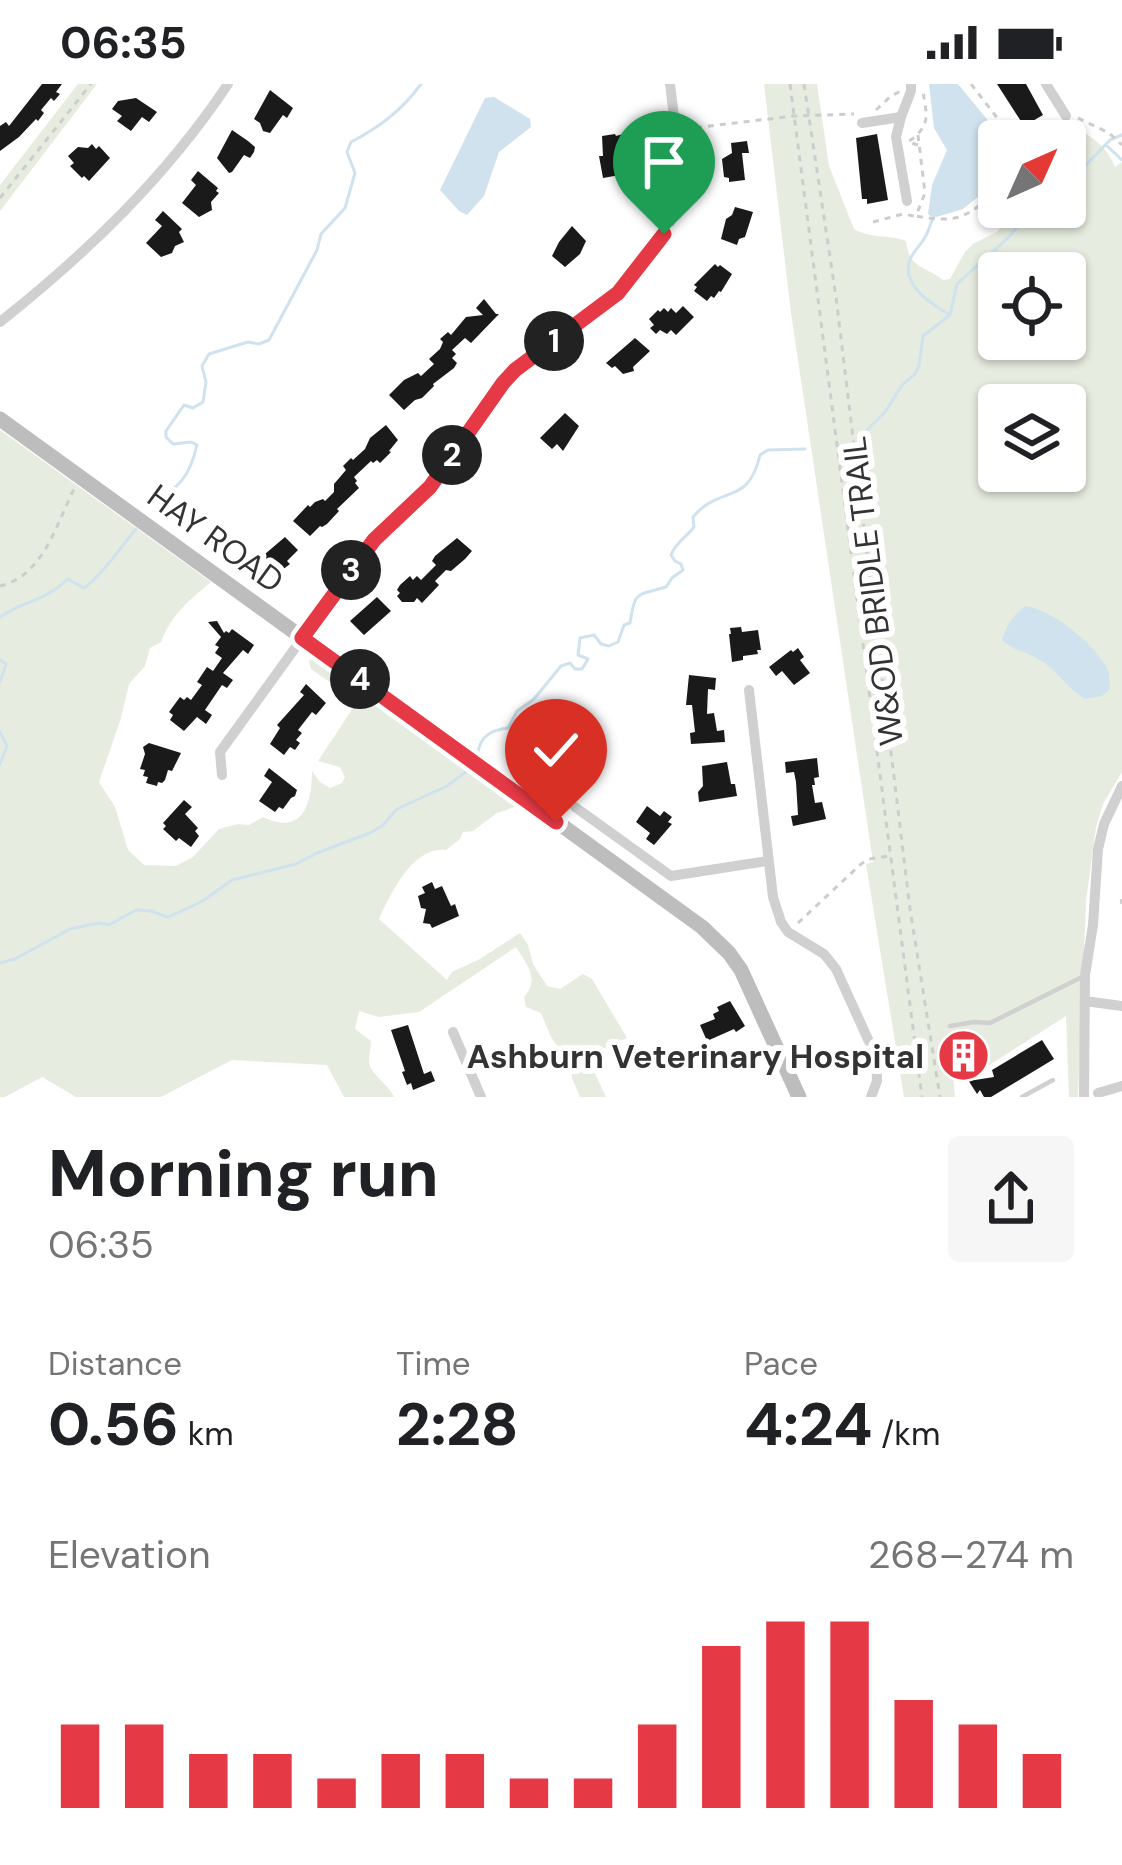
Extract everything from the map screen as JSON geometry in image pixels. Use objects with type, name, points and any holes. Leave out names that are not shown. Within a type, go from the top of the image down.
[{"type":"street","points":[[0,322],[59,274],[134,202],[228,84]]},
{"type":"street","points":[[222,775],[220,752],[374,540],[430,487],[515,370],[607,302],[631,280],[664,234],[677,207],[681,174],[670,84]]},
{"type":"street","points":[[902,207],[896,137],[911,91],[908,84]]},
{"type":"street","points":[[1046,84],[1067,119]]},
{"type":"street","points":[[862,116],[901,117]]},
{"type":"street","name":"HAY ROAD","points":[[0,419],[715,939],[742,970],[799,1097]]},
{"type":"street","points":[[749,690],[773,897],[788,932],[824,954],[836,969],[876,1058],[877,1081],[871,1097]]},
{"type":"street","points":[[1084,1097],[1085,975],[1098,849],[1104,824],[1118,807],[1122,786]]},
{"type":"street","points":[[575,807],[671,876],[767,861]]},
{"type":"street","points":[[1085,1001],[1122,1006]]},
{"type":"street","points":[[453,1032],[481,1097]]},
{"type":"street","points":[[1098,1094],[1122,1086]]},
{"type":"lane","points":[[950,1027],[990,1023],[1085,975]]},
{"type":"lane","points":[[1022,1097],[1053,1080]]},
{"type":"path","points":[[0,198],[91,84]]},
{"type":"path","points":[[790,84],[922,1097]]},
{"type":"path","name":"W&OD BRIDLE TRAIL","points":[[804,84],[836,297],[910,909],[940,1097]]},
{"type":"path","points":[[676,130],[794,116],[862,116],[908,84]]},
{"type":"path","points":[[920,146],[908,142],[918,136],[926,118],[922,84]]},
{"type":"path","points":[[971,84],[999,120]]},
{"type":"path","points":[[1067,119],[1109,134],[1122,145]]},
{"type":"path","points":[[918,136],[925,194],[919,217]]},
{"type":"path","points":[[873,222],[902,207],[941,222],[978,205]]},
{"type":"path","points":[[0,586],[15,583],[29,572],[80,476]]},
{"type":"path","points":[[788,932],[861,864],[891,856]]},
{"type":"shaded area","points":[[78,84],[97,84],[0,211],[0,185]]},
{"type":"shaded area","points":[[764,84],[817,84],[829,166],[854,229],[906,241],[914,262],[943,280],[950,279],[973,244],[1000,228],[1086,228],[1086,134],[1100,144],[1115,167],[1122,162],[1122,772],[1096,827],[1086,901],[1078,1097],[1069,1097],[1066,1016],[983,1069],[953,1074],[955,1097],[904,1097],[866,864],[873,862],[791,313]]},
{"type":"shaded area","points":[[0,430],[211,582],[175,616],[129,684],[99,782],[115,807],[128,850],[144,865],[176,866],[193,857],[219,829],[249,825],[263,817],[287,823],[296,820],[307,806],[312,771],[330,788],[342,783],[345,777],[340,767],[318,761],[354,699],[311,669],[309,660],[318,661],[524,804],[463,832],[446,850],[423,855],[397,885],[379,919],[447,980],[452,972],[520,933],[547,986],[560,989],[583,974],[592,979],[627,1038],[587,1056],[606,1097],[580,1097],[571,1066],[541,1013],[526,1007],[524,997],[531,978],[516,947],[419,1012],[379,1017],[359,1011],[355,1029],[371,1041],[370,1065],[394,1097],[344,1097],[327,1065],[232,1060],[161,1097],[76,1097],[42,1077],[0,1097]]},
{"type":"water","points":[[929,84],[958,84],[988,120],[978,120],[978,197],[963,209],[933,218],[928,214],[932,185],[947,150],[934,128]]},
{"type":"water","points":[[494,97],[530,119],[531,127],[499,152],[484,196],[467,215],[440,190],[485,98]]},
{"type":"water","points":[[1025,606],[1048,614],[1084,640],[1108,670],[1110,689],[1085,699],[1045,663],[1002,640]]},
{"type":"building","points":[[42,84],[62,84],[56,92],[60,94],[41,110],[44,113],[38,121],[0,151],[0,126],[6,122],[9,126]]},
{"type":"building","points":[[997,84],[1026,84],[1043,115],[1020,120]]},
{"type":"building","points":[[270,90],[293,108],[270,133],[254,119]]},
{"type":"building","points":[[136,98],[157,112],[149,122],[142,117],[131,131],[117,121],[122,116],[112,109],[118,101]]},
{"type":"building","points":[[232,130],[255,147],[250,158],[244,155],[229,173],[217,158]]},
{"type":"building","points":[[623,134],[631,173],[603,178],[602,136]]},
{"type":"building","points":[[877,134],[888,200],[867,204],[862,199],[856,138]]},
{"type":"building","points":[[747,141],[749,153],[742,153],[745,180],[729,182],[722,159],[732,153],[731,143]]},
{"type":"building","points":[[92,144],[110,158],[89,181],[70,166],[74,163],[68,156]]},
{"type":"building","points":[[198,171],[219,193],[211,202],[212,210],[199,217],[182,203],[196,185],[191,180]]},
{"type":"building","points":[[735,207],[753,212],[745,237],[737,245],[721,239]]},
{"type":"building","points":[[163,211],[182,229],[184,242],[161,257],[146,243],[162,226],[155,220]]},
{"type":"building","points":[[572,226],[586,241],[565,267],[552,256]]},
{"type":"building","points":[[715,264],[732,274],[721,292],[707,301],[694,291],[694,285]]},
{"type":"building","points":[[484,299],[499,314],[471,343],[465,338],[452,350],[454,368],[404,410],[389,395],[404,380],[418,373],[421,376],[434,364],[429,359],[448,332],[451,335],[466,317],[483,315],[476,308]]},
{"type":"building","points":[[683,306],[694,317],[676,335],[671,330],[656,334],[650,328],[654,325],[649,319],[658,310],[671,308],[676,313]]},
{"type":"building","points":[[635,338],[650,351],[634,371],[623,374],[606,363]]},
{"type":"building","points":[[565,413],[579,426],[563,451],[557,444],[552,449],[540,438]]},
{"type":"building","points":[[386,425],[398,440],[391,452],[380,463],[371,461],[354,477],[359,488],[310,536],[293,521],[308,505],[325,501],[334,492],[334,484],[346,470],[343,466]]},
{"type":"building","points":[[285,537],[298,550],[287,561],[290,564],[273,577],[261,565],[265,554]]},
{"type":"building","points":[[457,538],[472,551],[435,581],[439,585],[422,603],[417,598],[402,602],[397,596],[400,585],[410,576],[421,580],[436,565],[435,556]]},
{"type":"building","points":[[377,597],[391,611],[364,635],[350,621]]},
{"type":"building","points":[[217,621],[224,633],[232,629],[254,645],[248,654],[243,650],[223,673],[233,680],[227,688],[222,685],[205,710],[212,715],[206,724],[197,717],[184,731],[170,720],[169,712],[180,697],[191,700],[207,667],[213,671],[222,658],[215,653],[221,637],[208,622]]},
{"type":"building","points":[[741,627],[742,632],[758,630],[761,650],[732,662],[730,628]]},
{"type":"building","points":[[798,648],[810,673],[794,685],[782,671],[776,676],[769,667]]},
{"type":"building","points":[[689,675],[716,678],[715,690],[708,689],[707,714],[714,713],[725,742],[691,744],[690,733],[695,732],[692,705],[686,705]]},
{"type":"building","points":[[306,684],[326,703],[298,730],[302,733],[295,750],[290,747],[284,755],[270,744],[280,728],[277,725],[304,695],[300,692]]},
{"type":"building","points":[[149,743],[181,753],[157,786],[146,783],[145,770],[140,769],[143,747]]},
{"type":"building","points":[[817,758],[819,777],[812,785],[815,803],[822,802],[826,819],[793,826],[791,816],[798,815],[796,782],[794,772],[786,773],[785,762]]},
{"type":"building","points":[[727,762],[737,796],[699,802],[702,766]]},
{"type":"building","points":[[269,768],[297,790],[275,812],[259,801],[272,782],[264,776]]},
{"type":"building","points":[[184,800],[192,807],[185,814],[198,828],[199,836],[191,847],[163,829]]},
{"type":"building","points":[[647,806],[660,816],[664,811],[672,817],[668,822],[672,824],[654,845],[646,839],[650,833],[636,822]]},
{"type":"building","points":[[432,882],[435,889],[442,886],[459,916],[432,928],[423,923],[426,909],[421,908],[418,896]]},
{"type":"building","points":[[730,1001],[745,1026],[707,1041],[700,1025],[715,1019],[717,1007]]},
{"type":"building","points":[[408,1025],[424,1074],[431,1071],[435,1081],[413,1090],[402,1072],[391,1030]]},
{"type":"building","points":[[1042,1040],[1054,1059],[991,1097],[984,1097],[980,1090],[977,1094],[957,1069],[953,1049],[970,1047],[975,1080],[994,1077],[992,1070]]},
{"type":"waterway","points":[[150,504],[175,487],[191,466],[197,445],[173,444],[166,431],[184,405],[193,408],[203,402],[202,366],[209,354],[269,340],[321,234],[345,208],[355,173],[347,152],[351,142],[390,117],[421,84]]},
{"type":"waterway","points":[[1086,164],[1110,140],[1122,135]]},
{"type":"waterway","points":[[1106,145],[1122,160]]},
{"type":"waterway","points":[[933,218],[910,259],[908,272],[921,294],[950,315]]},
{"type":"waterway","points":[[866,431],[914,375],[923,336],[950,315],[957,284],[1016,228]]},
{"type":"waterway","points":[[478,752],[485,737],[508,728],[517,711],[534,699],[561,666],[570,663],[582,669],[588,659],[578,655],[580,638],[594,635],[609,646],[618,642],[639,596],[666,587],[683,570],[671,555],[694,527],[693,517],[703,507],[741,489],[760,455],[768,450],[805,449]]},
{"type":"waterway","points":[[0,617],[68,579],[84,588],[136,529]]},
{"type":"waterway","points":[[0,660],[6,664],[0,682]]},
{"type":"waterway","points":[[0,732],[7,746],[0,764]]},
{"type":"waterway","points":[[0,963],[70,929],[109,925],[136,910],[168,917],[232,880],[296,864],[370,833],[397,809],[447,786],[468,770]]},
{"type":"place","name":"Ashburn Veterinary Hospital","points":[[963,1056]]},
{"type":"route","points":[[556,822],[302,638],[374,540],[430,487],[503,383],[618,293],[664,234]]}]
